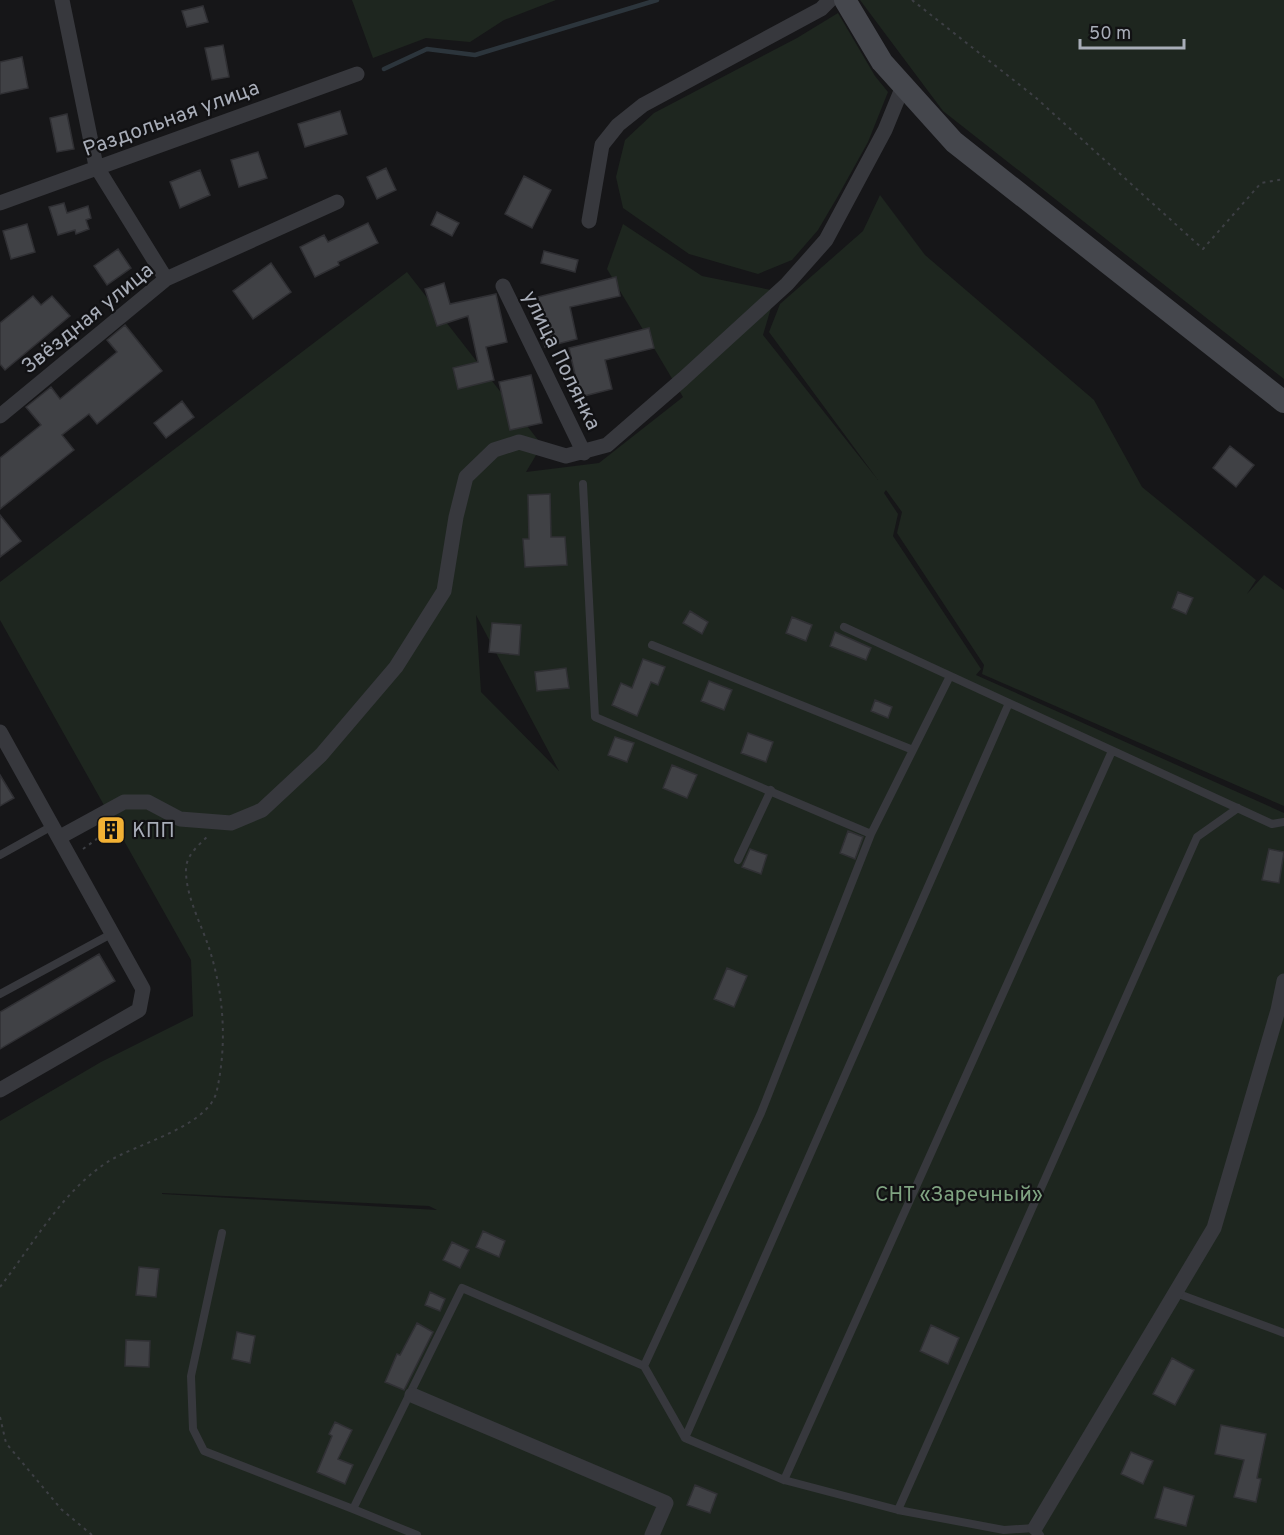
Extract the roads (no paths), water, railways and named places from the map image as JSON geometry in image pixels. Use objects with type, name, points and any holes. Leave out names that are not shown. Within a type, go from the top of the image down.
[{"type":"street","points":[[62,0],[96,166],[166,279]]},
{"type":"street","points":[[588,221],[602,145],[618,125],[643,105],[821,9],[830,0]]},
{"type":"street","points":[[845,0],[882,62],[954,142],[1284,402]]},
{"type":"street","name":"Раздольная улица","points":[[0,203],[96,166],[357,74]]},
{"type":"street","points":[[57,831],[124,802],[148,802],[180,819],[226,823],[262,810],[321,755],[396,667],[444,591],[456,517],[466,477],[494,450],[519,442],[566,456],[607,445],[787,284],[826,240],[885,130],[903,86]]},
{"type":"street","name":"Звёздная улица","points":[[0,416],[166,279],[337,202]]},
{"type":"street","name":"улица Полянка","points":[[503,286],[584,453]]},
{"type":"street","points":[[0,732],[5,753],[57,831],[144,989],[139,1010],[0,1090]]},
{"type":"street","points":[[1038,1532],[1214,1228],[1278,1010],[1284,981]]},
{"type":"street","points":[[411,1395],[666,1503],[652,1535]]},
{"type":"lane","points":[[583,484],[595,717],[871,834]]},
{"type":"lane","points":[[844,627],[1272,824],[1284,822]]},
{"type":"lane","points":[[652,645],[914,750]]},
{"type":"lane","points":[[645,1366],[761,1113],[871,834],[950,676]]},
{"type":"lane","points":[[685,1438],[1009,703]]},
{"type":"lane","points":[[784,1480],[1112,750]]},
{"type":"lane","points":[[738,860],[771,790]]},
{"type":"lane","points":[[898,1510],[1197,837],[1238,808]]},
{"type":"lane","points":[[0,855],[57,831]]},
{"type":"lane","points":[[0,994],[113,933]]},
{"type":"lane","points":[[222,1233],[191,1376],[193,1429],[204,1451],[417,1535]]},
{"type":"lane","points":[[353,1509],[462,1288],[645,1366],[685,1438],[784,1480],[898,1510],[1004,1530],[1038,1532]]},
{"type":"lane","points":[[1176,1293],[1284,1333]]},
{"type":"waterway","points":[[384,69],[427,49],[475,55],[657,0]]},
{"type":"place","name":"КПП","points":[[111,830]]},
{"type":"park label","name":"СНТ «Заречный»","points":[[959,1194]]}]
